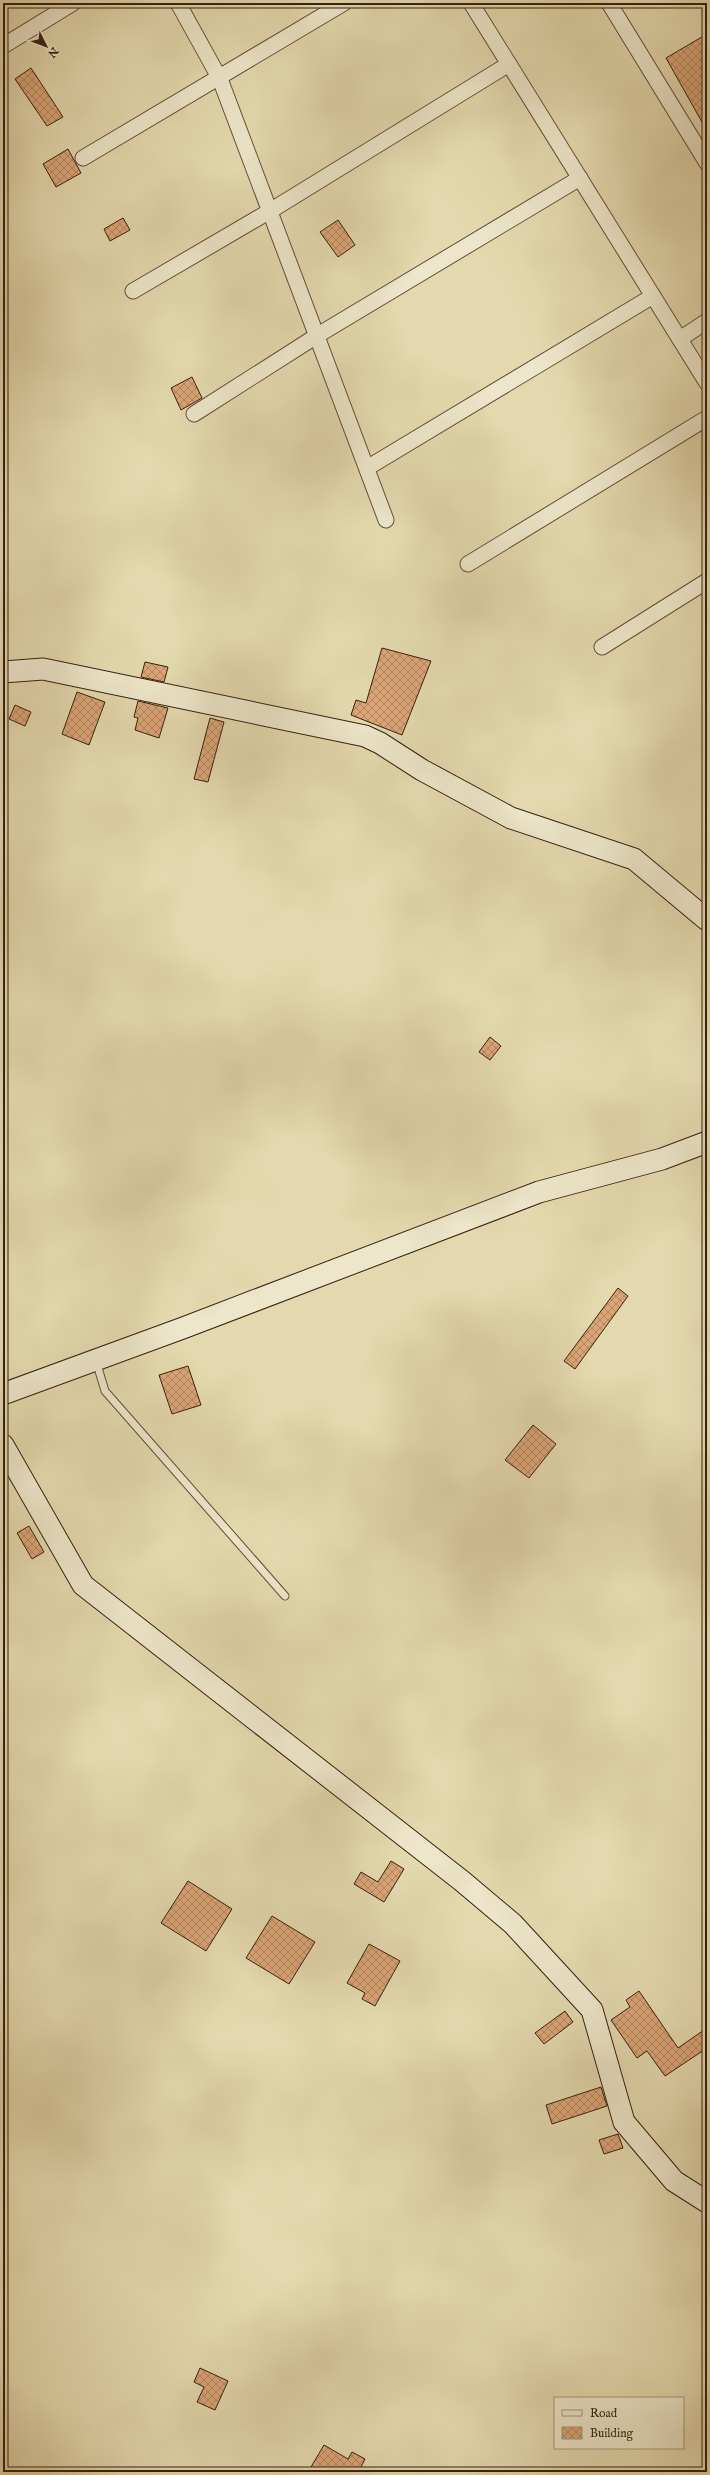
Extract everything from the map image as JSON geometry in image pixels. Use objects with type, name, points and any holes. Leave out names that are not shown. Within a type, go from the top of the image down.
[{"type":"street","points":[[3,46],[73,3]]},
{"type":"street","points":[[178,3],[220,79],[318,335],[386,520]]},
{"type":"street","points":[[83,158],[220,79],[344,3]]},
{"type":"street","points":[[471,3],[707,383]]},
{"type":"street","points":[[609,3],[707,163]]},
{"type":"street","points":[[133,291],[270,211],[509,64]]},
{"type":"street","points":[[194,414],[318,335],[580,178]]},
{"type":"street","points":[[367,468],[653,296]]},
{"type":"street","points":[[680,339],[707,321]]},
{"type":"street","points":[[468,564],[707,418]]},
{"type":"street","points":[[602,647],[707,581]]},
{"type":"street","points":[[3,672],[43,669],[364,736],[380,743],[422,770],[511,818],[634,859],[707,920]]},
{"type":"street","points":[[3,1394],[183,1328],[538,1192],[662,1158],[707,1142]]},
{"type":"street","points":[[3,1445],[83,1585],[462,1881],[518,1930],[592,2010],[624,2122],[674,2181],[707,2202]]},
{"type":"lane","points":[[95,1359],[105,1391],[284,1596]]},
{"type":"building","points":[[707,34],[707,131],[666,58]]},
{"type":"building","points":[[31,68],[63,117],[47,126],[15,79]]},
{"type":"building","points":[[68,149],[81,173],[56,187],[43,164]]},
{"type":"building","points":[[123,218],[130,230],[110,241],[104,229]]},
{"type":"building","points":[[338,220],[355,245],[338,257],[320,232]]},
{"type":"building","points":[[192,377],[202,398],[181,410],[171,388]]},
{"type":"building","points":[[382,648],[431,661],[402,735],[351,715],[356,700],[366,703]]},
{"type":"building","points":[[145,662],[168,667],[164,682],[141,677]]},
{"type":"building","points":[[77,692],[105,702],[89,745],[62,734]]},
{"type":"building","points":[[138,701],[168,708],[159,738],[135,730],[138,718],[134,717]]},
{"type":"building","points":[[15,705],[31,712],[25,726],[9,719]]},
{"type":"building","points":[[210,718],[224,722],[208,782],[194,779]]},
{"type":"building","points":[[490,1037],[501,1046],[490,1060],[479,1052]]},
{"type":"building","points":[[618,1288],[628,1296],[575,1369],[564,1361]]},
{"type":"building","points":[[188,1366],[201,1405],[172,1414],[159,1375]]},
{"type":"building","points":[[533,1425],[556,1444],[529,1478],[505,1460]]},
{"type":"building","points":[[29,1526],[44,1552],[32,1559],[17,1533]]},
{"type":"building","points":[[391,1861],[404,1869],[384,1902],[354,1884],[361,1872],[378,1882]]},
{"type":"building","points":[[188,1881],[232,1909],[206,1951],[161,1923]]},
{"type":"building","points":[[272,1916],[315,1942],[289,1984],[246,1958]]},
{"type":"building","points":[[369,1944],[400,1961],[375,2006],[362,1999],[365,1993],[347,1983]]},
{"type":"building","points":[[639,1991],[678,2048],[707,2028],[707,2048],[665,2076],[647,2051],[637,2058],[611,2020],[630,2007],[626,2000]]},
{"type":"building","points":[[565,2011],[573,2022],[544,2044],[535,2033]]},
{"type":"building","points":[[601,2087],[607,2106],[552,2124],[546,2105]]},
{"type":"building","points":[[618,2134],[623,2148],[604,2154],[599,2140]]},
{"type":"building","points":[[200,2368],[228,2381],[215,2410],[197,2402],[204,2387],[194,2382]]},
{"type":"building","points":[[324,2445],[348,2459],[352,2452],[365,2459],[361,2467],[370,2472],[308,2472]]}]
